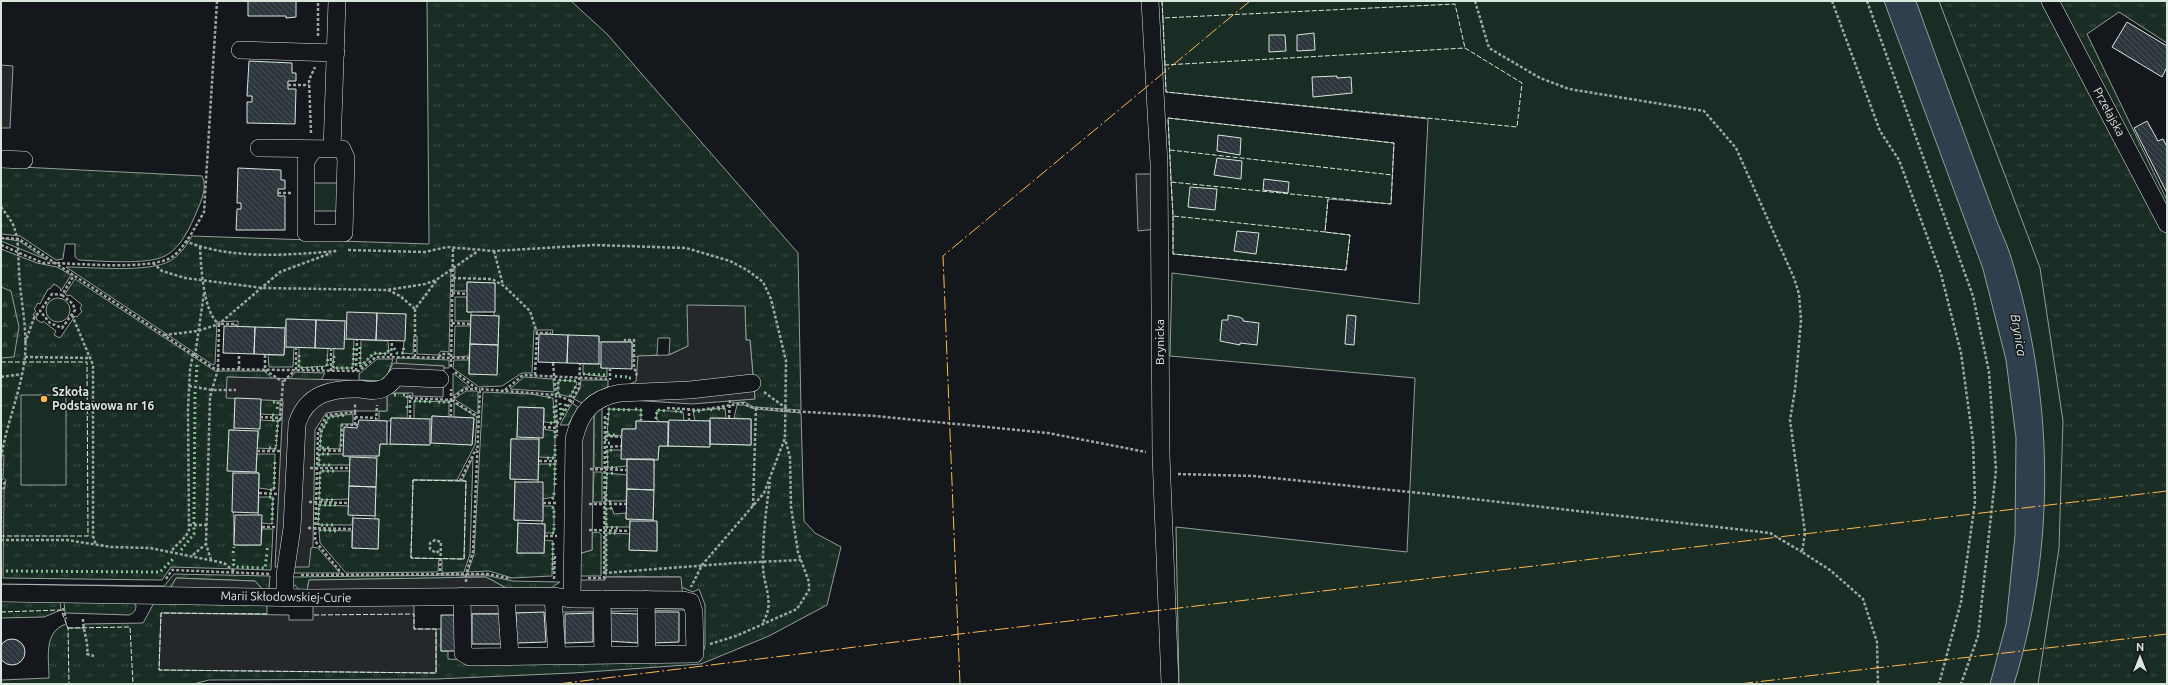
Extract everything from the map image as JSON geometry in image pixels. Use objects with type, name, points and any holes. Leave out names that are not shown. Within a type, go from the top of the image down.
[{"type":"street","points":[[332,149],[337,1]]},
{"type":"street","name":"Brynicka","points":[[1150,1],[1159,164],[1161,473],[1170,684]]},
{"type":"street","name":"Przełajska","points":[[2050,1],[2167,224]]},
{"type":"street","points":[[240,50],[335,57]]},
{"type":"street","points":[[259,148],[342,149],[346,158],[344,233],[306,233],[306,161],[314,149]]},
{"type":"street","points":[[1,159],[24,160]]},
{"type":"street","points":[[285,597],[285,575],[292,528],[297,424],[301,411],[319,395],[356,383],[377,390],[385,388],[396,378],[440,379]]},
{"type":"street","points":[[572,599],[562,578],[574,439],[577,423],[588,408],[610,394],[686,391],[752,383]]},
{"type":"street","name":"Marii Skłodowskiej-Curie","points":[[1,593],[285,597],[553,596],[572,599],[646,599],[687,601]]},
{"type":"street","points":[[462,596],[463,653],[470,657],[695,654],[694,612],[690,602],[687,601]]},
{"type":"street","points":[[553,596],[557,656]]},
{"type":"street","points":[[506,597],[510,656]]},
{"type":"street","points":[[602,599],[603,655]]},
{"type":"street","points":[[646,599],[647,655]]},
{"type":"path","points":[[1,245],[43,263],[148,264],[172,257],[185,241],[204,212],[217,1]]},
{"type":"path","points":[[1475,1],[1489,48],[1540,78],[1569,90],[1704,111],[1736,148],[1794,278],[1799,294],[1801,320],[1800,343],[1790,420],[1805,533],[1802,552]]},
{"type":"path","points":[[1832,1],[1880,131],[1899,160],[1941,274],[1961,353],[1973,441],[1975,502],[1961,602],[1939,684]]},
{"type":"path","points":[[1867,1],[1973,296],[1989,372],[1996,470],[1978,636],[1960,684]]},
{"type":"path","points":[[310,131],[309,80],[318,62],[335,57]]},
{"type":"path","points":[[288,85],[309,85]]},
{"type":"path","points":[[278,193],[286,192]]},
{"type":"path","points":[[1,207],[14,228],[18,239],[25,357],[22,374],[4,437],[1,458],[1,479],[4,488],[2,490],[1,536]]},
{"type":"path","points":[[1,238],[18,239],[194,355],[218,369],[360,371],[376,357],[469,358]]},
{"type":"path","points":[[185,241],[200,247],[237,254],[306,255],[338,250],[280,272],[219,324]]},
{"type":"path","points":[[345,250],[425,252],[447,247],[494,250],[594,245],[686,248],[712,254],[747,270],[763,282],[771,298],[786,361],[787,410],[785,438],[764,493],[702,565],[689,590],[687,601]]},
{"type":"path","points":[[200,247],[202,280],[215,321],[219,324],[218,369],[210,397],[206,544],[211,560]]},
{"type":"path","points":[[453,248],[451,370],[478,389]]},
{"type":"path","points":[[415,357],[415,309],[436,280],[479,250]]},
{"type":"path","points":[[494,250],[504,286]]},
{"type":"path","points":[[154,263],[162,271],[185,278],[263,288],[387,290],[425,284],[436,280]]},
{"type":"path","points":[[62,295],[74,275]]},
{"type":"path","points":[[453,278],[492,279],[504,286],[530,311],[537,333],[535,375]]},
{"type":"path","points":[[387,290],[400,296],[415,309]]},
{"type":"path","points":[[172,551],[186,536],[190,525],[188,467],[189,386],[205,291]]},
{"type":"path","points":[[452,293],[467,294]]},
{"type":"path","points":[[24,346],[34,318],[52,294],[62,295],[72,304],[75,310],[62,328],[50,323],[40,311]]},
{"type":"path","points":[[72,314],[93,365],[93,536],[96,545]]},
{"type":"path","points":[[452,323],[471,324]]},
{"type":"path","points":[[164,335],[198,331],[219,324],[236,324],[235,327]]},
{"type":"path","points":[[537,333],[550,335]]},
{"type":"path","points":[[318,450],[341,451],[342,425],[356,426],[355,412],[358,340]]},
{"type":"path","points":[[625,342],[625,340],[634,340],[634,369],[637,372],[636,381]]},
{"type":"path","points":[[392,341],[393,357]]},
{"type":"path","points":[[282,391],[283,382],[295,370],[296,347]]},
{"type":"path","points":[[331,348],[331,370]]},
{"type":"path","points":[[239,354],[239,369]]},
{"type":"path","points":[[438,358],[441,354],[451,354]]},
{"type":"path","points":[[265,355],[265,370]]},
{"type":"path","points":[[25,357],[90,358]]},
{"type":"path","points":[[553,363],[558,426],[557,441]]},
{"type":"path","points":[[558,426],[578,388],[580,364]]},
{"type":"path","points":[[610,368],[610,383]]},
{"type":"path","points":[[265,370],[283,382]]},
{"type":"path","points":[[1,377],[22,374]]},
{"type":"path","points":[[505,390],[523,375],[617,380]]},
{"type":"path","points":[[410,418],[411,378]]},
{"type":"path","points":[[752,383],[787,410]]},
{"type":"path","points":[[189,386],[212,390],[236,390]]},
{"type":"path","points":[[451,417],[451,400],[464,389],[505,390],[556,395],[572,401]]},
{"type":"path","points":[[466,574],[473,552],[478,389]]},
{"type":"path","points":[[451,400],[478,417]]},
{"type":"path","points":[[729,418],[732,406],[743,403],[750,407],[756,408],[875,416],[1048,433],[1161,455]]},
{"type":"path","points":[[555,551],[562,578],[604,578],[605,407]]},
{"type":"path","points":[[753,506],[756,408]]},
{"type":"path","points":[[355,417],[376,419],[377,410]]},
{"type":"path","points":[[689,410],[689,421]]},
{"type":"path","points":[[344,575],[315,541],[318,432],[327,415],[355,412]]},
{"type":"path","points":[[260,417],[280,418]]},
{"type":"path","points":[[543,427],[558,426]]},
{"type":"path","points":[[605,436],[622,437]]},
{"type":"path","points":[[696,649],[736,636],[763,622],[797,609],[806,599],[809,590],[809,582],[798,552],[791,506],[790,458],[785,438]]},
{"type":"path","points":[[605,447],[622,446]]},
{"type":"path","points":[[460,481],[477,448]]},
{"type":"path","points":[[257,450],[278,451]]},
{"type":"path","points":[[556,455],[556,468]]},
{"type":"path","points":[[539,461],[556,461]]},
{"type":"path","points":[[317,468],[350,468]]},
{"type":"path","points":[[595,469],[627,470]]},
{"type":"path","points":[[1161,473],[1254,476],[1430,494],[1770,533],[1830,570],[1863,599],[1877,642],[1878,684]]},
{"type":"path","points":[[763,622],[770,608],[763,562],[764,519],[771,476]]},
{"type":"path","points":[[258,493],[276,494]]},
{"type":"path","points":[[556,496],[556,510]]},
{"type":"path","points":[[316,502],[349,503]]},
{"type":"path","points":[[543,503],[556,503]]},
{"type":"path","points":[[596,504],[626,504]]},
{"type":"path","points":[[190,525],[207,525]]},
{"type":"path","points":[[262,527],[274,527]]},
{"type":"path","points":[[315,528],[352,529]]},
{"type":"path","points":[[555,530],[555,544]]},
{"type":"path","points":[[595,530],[630,530]]},
{"type":"path","points":[[88,543],[93,536]]},
{"type":"path","points":[[545,536],[555,536]]},
{"type":"path","points":[[1,540],[67,540],[96,545],[172,551],[224,563],[236,573]]},
{"type":"path","points":[[439,551],[436,553],[430,549],[430,543],[435,540],[441,542],[441,550],[439,551],[440,574]]},
{"type":"path","points":[[192,556],[206,544]]},
{"type":"path","points":[[604,573],[702,565],[801,560]]},
{"type":"path","points":[[64,613],[66,619]]},
{"type":"path","points":[[83,618],[84,637],[88,647],[87,654],[94,656]]},
{"type":"green space","points":[[427,1],[571,1],[607,34],[798,253],[801,410],[753,407],[745,402],[733,403],[733,400],[755,399],[750,340],[746,340],[745,307],[688,346],[669,355],[670,338],[658,338],[657,355],[632,357],[632,342],[599,342],[599,336],[552,335],[553,330],[534,330],[532,373],[522,373],[502,386],[479,387],[453,368],[454,360],[469,360],[469,374],[497,374],[499,316],[494,316],[495,283],[467,282],[467,291],[454,291],[455,269],[451,269],[449,352],[441,351],[438,355],[417,354],[417,336],[414,336],[413,354],[403,353],[406,314],[347,321],[287,319],[285,328],[238,327],[238,321],[217,322],[215,364],[213,365],[66,267],[134,268],[160,265],[177,256],[192,236],[429,244]]},
{"type":"green space","points":[[1162,1],[1939,1],[2040,268],[2063,421],[2059,548],[2038,684],[1179,684],[1176,527],[1407,552],[1415,378],[1170,356],[1172,273],[1419,304],[1428,119],[1166,92]]},
{"type":"green space","points":[[1933,1],[2167,1],[2167,43],[2119,12],[2087,34],[2167,200],[2167,684],[2031,684]]},
{"type":"green space","points":[[1168,118],[1394,143],[1391,204],[1328,199],[1325,232],[1350,235],[1346,270],[1173,254],[1173,216]]},
{"type":"green space","points":[[1,166],[202,176],[204,180],[204,189],[197,211],[185,236],[171,252],[165,256],[147,261],[111,262],[79,260],[75,257],[75,244],[65,244],[63,259],[56,260],[20,236],[1,234]]},
{"type":"green space","points":[[314,183],[339,183],[338,211],[313,211]]},
{"type":"green space","points":[[1,238],[19,241],[47,260],[1,241]]},
{"type":"green space","points":[[1,249],[37,263],[57,267],[71,275],[61,291],[60,288],[54,284],[50,289],[48,289],[40,304],[38,303],[34,309],[36,311],[33,315],[37,317],[36,319],[42,323],[43,321],[56,331],[54,335],[60,338],[75,316],[77,317],[82,311],[80,309],[82,305],[70,295],[68,296],[65,294],[75,279],[215,371],[264,371],[273,379],[227,377],[235,398],[234,430],[229,430],[233,471],[234,545],[261,545],[262,529],[273,529],[271,570],[171,567],[162,580],[3,578],[4,490],[6,480],[3,478],[4,455],[1,455]]},
{"type":"green space","points":[[1,287],[11,291],[19,327],[14,357],[1,358]]},
{"type":"green space","points":[[455,297],[467,297],[467,312],[471,312],[471,321],[455,321]]},
{"type":"green space","points":[[58,298],[67,301],[70,310],[67,319],[58,322],[49,319],[46,310],[49,301]]},
{"type":"green space","points":[[455,326],[471,326],[469,356],[454,357]]},
{"type":"green space","points":[[344,339],[354,339],[353,368],[333,368],[334,348]]},
{"type":"green space","points":[[361,340],[388,341],[389,353],[374,354],[360,367]]},
{"type":"green space","points":[[285,347],[294,347],[293,367],[269,367],[268,355],[284,355]]},
{"type":"green space","points":[[299,347],[328,348],[327,366],[299,368]]},
{"type":"green space","points":[[377,359],[393,359],[387,377],[381,381],[359,380],[359,374]]},
{"type":"green space","points":[[396,359],[449,360],[449,368],[444,368],[444,366],[397,364]]},
{"type":"green space","points":[[583,364],[601,364],[601,368],[607,368],[607,377],[583,374]]},
{"type":"green space","points":[[295,372],[325,373],[321,380],[290,379]]},
{"type":"green space","points":[[453,373],[470,387],[465,387],[453,396]]},
{"type":"green space","points":[[524,377],[553,379],[554,392],[510,389]]},
{"type":"green space","points":[[558,380],[576,381],[577,384],[570,397],[558,394]]},
{"type":"green space","points":[[581,380],[608,380],[608,387],[588,397],[582,403],[574,399],[580,388]]},
{"type":"green space","points":[[466,391],[477,391],[478,414],[454,399]]},
{"type":"green space","points":[[483,392],[531,394],[553,398],[555,423],[544,422],[544,408],[518,407],[517,437],[516,439],[511,439],[510,479],[515,479],[514,520],[518,520],[517,553],[544,553],[544,540],[553,541],[552,576],[512,578],[489,571],[468,572],[474,554]]},
{"type":"green space","points":[[387,393],[408,393],[407,418],[391,418],[390,421],[379,421],[379,411],[387,411]]},
{"type":"green space","points":[[21,395],[66,395],[66,485],[21,485]]},
{"type":"green space","points":[[261,399],[280,400],[280,415],[260,414]]},
{"type":"green space","points":[[414,401],[449,402],[449,417],[432,416],[432,419],[414,419]]},
{"type":"green space","points":[[454,403],[477,417],[475,445],[457,480],[413,480],[411,558],[439,558],[438,572],[346,573],[320,543],[319,530],[352,531],[352,548],[378,549],[379,519],[375,519],[376,456],[379,456],[380,444],[429,445],[430,442],[472,445],[474,418],[454,417]]},
{"type":"green space","points":[[572,403],[578,407],[568,425],[560,425]]},
{"type":"green space","points":[[737,405],[744,405],[755,409],[801,413],[804,521],[815,533],[841,547],[827,605],[769,636],[701,664],[573,673],[436,679],[209,680],[193,684],[1,684],[1,680],[49,678],[48,654],[51,639],[59,628],[66,624],[68,628],[84,628],[84,624],[143,623],[154,603],[267,605],[267,614],[161,613],[436,672],[436,629],[441,629],[441,651],[448,651],[448,659],[464,660],[465,665],[698,655],[704,650],[705,645],[705,605],[699,589],[693,592],[681,587],[680,577],[606,577],[606,535],[607,533],[630,534],[630,550],[657,551],[657,522],[653,521],[654,459],[658,459],[659,446],[709,447],[710,444],[751,445],[751,419],[734,418]]},
{"type":"green space","points":[[602,408],[602,468],[594,467],[594,415],[598,409]]},
{"type":"green space","points":[[725,408],[726,418],[711,418],[710,421],[695,421],[693,411]]},
{"type":"green space","points":[[609,409],[641,410],[641,421],[636,421],[636,429],[622,429],[622,436],[607,435]]},
{"type":"green space","points":[[657,410],[683,412],[684,421],[660,422],[656,419]]},
{"type":"green space","points":[[353,414],[353,424],[341,424],[340,449],[320,448],[321,432],[329,417]]},
{"type":"green space","points":[[260,420],[278,421],[276,449],[257,448]]},
{"type":"green space","points":[[543,429],[555,431],[555,458],[539,457],[539,438]]},
{"type":"green space","points":[[607,450],[621,450],[627,459],[627,466],[608,468]]},
{"type":"green space","points":[[257,454],[275,454],[274,490],[259,488],[259,473],[256,472]]},
{"type":"green space","points":[[319,454],[343,454],[343,456],[349,456],[350,465],[319,465]]},
{"type":"green space","points":[[473,457],[470,554],[464,572],[442,573],[442,558],[464,559],[465,481],[462,481]]},
{"type":"green space","points":[[539,464],[555,464],[554,497],[543,499],[538,482]]},
{"type":"green space","points":[[320,471],[350,471],[349,499],[319,500]]},
{"type":"green space","points":[[594,472],[602,472],[602,502],[593,502]]},
{"type":"green space","points":[[607,473],[627,475],[626,501],[606,501]]},
{"type":"green space","points":[[413,480],[466,481],[464,559],[411,558]]},
{"type":"green space","points":[[259,497],[273,497],[272,524],[262,523],[258,513]]},
{"type":"green space","points":[[319,505],[349,506],[353,515],[352,525],[318,525]]},
{"type":"green space","points":[[543,506],[551,506],[554,508],[554,533],[545,533],[545,524],[542,524]]},
{"type":"green space","points":[[612,508],[614,514],[626,513],[626,519],[630,520],[630,527],[606,527],[606,509]]},
{"type":"green space","points":[[598,532],[601,534],[601,576],[576,576],[581,553],[592,550],[592,533]]},
{"type":"green space","points":[[311,547],[318,548],[340,573],[293,573],[293,568]]},
{"type":"green space","points":[[174,574],[270,576],[269,590],[263,590],[255,581],[176,578],[170,589],[1,587],[1,584],[164,586]]},
{"type":"green space","points":[[464,575],[464,577],[446,578],[309,580],[307,591],[300,590],[292,583],[293,577]]},
{"type":"green space","points":[[469,575],[485,575],[512,581],[560,582],[551,588],[508,589],[486,577],[468,577]]},
{"type":"green space","points":[[1,601],[60,601],[61,610],[44,617],[1,618]]},
{"type":"green space","points":[[64,602],[133,603],[136,607],[134,612],[129,615],[65,613]]},
{"type":"shaded area","points":[[1,65],[13,66],[10,128],[1,128]]},
{"type":"shaded area","points":[[1136,174],[1156,174],[1156,229],[1138,231]]},
{"type":"shaded area","points":[[687,305],[745,306],[746,340],[750,340],[755,399],[692,404],[630,400],[629,385],[636,381],[638,356],[669,355],[688,346]]},
{"type":"shaded area","points":[[393,363],[444,366],[443,397],[412,396],[413,393],[387,393],[387,411],[342,411],[326,413],[315,430],[313,547],[311,548],[309,567],[275,567],[283,401],[226,398],[227,377],[381,381],[387,377]]},
{"type":"shaded area","points":[[594,415],[592,550],[578,554],[580,437],[588,419]]},
{"type":"shaded area","points":[[486,577],[508,589],[307,591],[309,580]]},
{"type":"shaded area","points":[[606,577],[681,577],[684,610],[464,614],[465,603],[575,602],[576,580],[605,580]]},
{"type":"shaded area","points":[[176,578],[255,581],[263,590],[170,589]]},
{"type":"shaded area","points":[[313,605],[414,605],[414,629],[436,629],[436,673],[159,670],[161,613],[289,615],[289,620],[313,620]]},
{"type":"water","name":"Brynica","points":[[1884,1],[1916,1],[1944,80],[2010,254],[2025,307],[2035,361],[2042,415],[2045,469],[2043,523],[2038,577],[2028,631],[2014,684],[1990,684],[2006,624],[2015,535],[2016,438],[2006,360],[1983,269]]},
{"type":"building","points":[[248,1],[296,1],[296,17],[286,18],[286,16],[248,16]]},
{"type":"building","points":[[2127,22],[2167,46],[2167,67],[2162,77],[2112,47]]},
{"type":"building","points":[[1314,33],[1315,50],[1297,51],[1297,35]]},
{"type":"building","points":[[1269,35],[1285,35],[1286,51],[1269,52]]},
{"type":"building","points":[[249,61],[292,63],[292,73],[296,73],[296,81],[288,81],[288,89],[296,89],[295,124],[247,123],[247,102],[252,102],[252,96],[247,96]]},
{"type":"building","points":[[1337,76],[1337,78],[1351,77],[1352,93],[1313,97],[1312,77]]},
{"type":"building","points":[[2147,121],[2158,141],[2163,139],[2167,147],[2167,193],[2134,128]]},
{"type":"building","points":[[1218,135],[1241,138],[1240,155],[1217,151]]},
{"type":"building","points":[[1217,158],[1242,161],[1241,179],[1214,175]]},
{"type":"building","points":[[238,168],[281,170],[281,180],[285,180],[285,189],[278,189],[278,196],[285,196],[285,230],[236,230],[237,209],[241,209],[241,203],[237,203]]},
{"type":"building","points":[[1264,179],[1289,182],[1288,193],[1263,190]]},
{"type":"building","points":[[1190,187],[1217,189],[1215,210],[1188,207]]},
{"type":"building","points":[[1237,231],[1259,233],[1256,254],[1234,251]]},
{"type":"building","points":[[467,282],[495,283],[495,312],[467,312]]},
{"type":"building","points":[[347,312],[377,313],[376,340],[346,339]]},
{"type":"building","points":[[377,313],[406,314],[405,341],[376,340]]},
{"type":"building","points":[[471,315],[499,316],[498,345],[470,344]]},
{"type":"building","points":[[1228,315],[1239,317],[1243,319],[1243,321],[1259,323],[1257,345],[1240,343],[1240,345],[1220,341],[1222,320],[1228,320]]},
{"type":"building","points":[[1347,315],[1356,316],[1354,345],[1345,344]]},
{"type":"building","points":[[286,319],[316,320],[315,348],[286,347]]},
{"type":"building","points":[[316,320],[345,321],[344,349],[315,348]]},
{"type":"building","points":[[224,326],[255,327],[254,354],[223,353]]},
{"type":"building","points":[[255,327],[285,328],[284,355],[254,354]]},
{"type":"building","points":[[539,334],[568,335],[567,363],[538,362]]},
{"type":"building","points":[[568,335],[599,336],[599,364],[567,363]]},
{"type":"building","points":[[601,342],[632,342],[632,369],[601,368]]},
{"type":"building","points":[[470,344],[498,345],[497,375],[469,374]]},
{"type":"building","points":[[235,398],[261,399],[260,429],[234,428]]},
{"type":"building","points":[[518,407],[544,408],[543,438],[517,437]]},
{"type":"building","points":[[432,416],[474,418],[472,445],[431,443]]},
{"type":"building","points":[[391,418],[430,419],[430,445],[390,444]]},
{"type":"building","points":[[710,418],[751,419],[751,445],[710,444]]},
{"type":"building","points":[[359,420],[387,421],[387,444],[380,444],[379,456],[343,456],[344,427],[357,428]]},
{"type":"building","points":[[669,420],[710,421],[710,447],[668,446]]},
{"type":"building","points":[[636,421],[668,422],[668,446],[659,446],[658,460],[621,459],[622,429],[636,429]]},
{"type":"building","points":[[229,430],[258,431],[256,472],[227,471]]},
{"type":"building","points":[[511,439],[539,439],[538,480],[510,479]]},
{"type":"building","points":[[350,457],[377,458],[376,487],[349,486]]},
{"type":"building","points":[[627,459],[654,459],[654,490],[627,489]]},
{"type":"building","points":[[233,473],[259,473],[258,513],[232,512]]},
{"type":"building","points":[[515,482],[543,482],[543,521],[514,520]]},
{"type":"building","points":[[349,486],[376,487],[375,516],[348,515]]},
{"type":"building","points":[[627,489],[654,490],[653,520],[626,519]]},
{"type":"building","points":[[235,515],[262,515],[261,545],[234,545]]},
{"type":"building","points":[[353,518],[379,519],[378,549],[352,548]]},
{"type":"building","points":[[630,521],[657,521],[657,551],[629,550]]},
{"type":"building","points":[[518,523],[545,524],[544,553],[517,553]]},
{"type":"building","points":[[544,612],[546,642],[517,643],[516,613]]},
{"type":"building","points":[[651,612],[679,612],[679,642],[652,643]]},
{"type":"building","points":[[593,613],[593,642],[565,643],[565,614]]},
{"type":"building","points":[[608,613],[638,614],[638,643],[608,641]]},
{"type":"building","points":[[472,614],[501,614],[501,644],[472,644]]},
{"type":"building","points":[[441,615],[457,615],[457,651],[441,651]]},
{"type":"building","points":[[12,639],[21,643],[25,652],[21,661],[12,665],[3,661],[-1,652],[3,643]]},
{"type":"hedge","points":[[394,348],[397,353],[403,353],[404,345]]},
{"type":"hedge","points":[[360,347],[360,367],[374,353],[387,354],[389,349]]},
{"type":"hedge","points":[[334,356],[333,368],[353,368],[354,348]]},
{"type":"hedge","points":[[299,355],[299,368],[324,368]]},
{"type":"hedge","points":[[327,366],[328,356]]},
{"type":"hedge","points":[[196,382],[197,365]]},
{"type":"hedge","points":[[583,374],[605,375]]},
{"type":"hedge","points":[[615,376],[627,377]]},
{"type":"hedge","points":[[558,394],[558,380],[576,381]]},
{"type":"hedge","points":[[570,397],[577,384]]},
{"type":"hedge","points":[[194,524],[195,390]]},
{"type":"hedge","points":[[403,395],[407,395],[407,400]]},
{"type":"hedge","points":[[548,397],[553,398]]},
{"type":"hedge","points":[[414,401],[434,402]]},
{"type":"hedge","points":[[273,402],[278,402],[277,411]]},
{"type":"hedge","points":[[438,402],[449,402],[449,406]]},
{"type":"hedge","points":[[560,403],[561,414],[566,404]]},
{"type":"hedge","points":[[550,423],[555,423],[554,406]]},
{"type":"hedge","points":[[718,409],[725,408]]},
{"type":"hedge","points":[[607,425],[609,409],[631,410]]},
{"type":"hedge","points":[[635,409],[641,410],[641,420]]},
{"type":"hedge","points":[[710,410],[715,409]]},
{"type":"hedge","points":[[656,419],[657,410],[668,411]]},
{"type":"hedge","points":[[675,411],[683,412]]},
{"type":"hedge","points":[[693,411],[703,411]]},
{"type":"hedge","points":[[272,415],[277,415]]},
{"type":"hedge","points":[[329,448],[320,448],[321,432],[329,417],[345,415]]},
{"type":"hedge","points":[[272,420],[278,421],[276,441]]},
{"type":"hedge","points":[[555,431],[555,438]]},
{"type":"hedge","points":[[607,431],[607,435],[615,435]]},
{"type":"hedge","points":[[606,439],[607,443],[612,443]]},
{"type":"hedge","points":[[269,448],[276,449],[276,445]]},
{"type":"hedge","points":[[547,458],[555,458],[555,445]]},
{"type":"hedge","points":[[612,450],[607,451],[607,467],[617,468]]},
{"type":"hedge","points":[[329,454],[319,454],[319,465],[333,465]]},
{"type":"hedge","points":[[270,490],[274,490],[275,459]]},
{"type":"hedge","points":[[549,465],[555,464],[555,486]]},
{"type":"hedge","points":[[333,500],[319,500],[320,471],[335,471]]},
{"type":"hedge","points":[[606,489],[606,474],[616,473]]},
{"type":"hedge","points":[[552,499],[554,497],[554,491]]},
{"type":"hedge","points":[[606,494],[606,501],[614,502]]},
{"type":"hedge","points":[[269,497],[273,497],[272,524]]},
{"type":"hedge","points":[[333,525],[318,525],[319,505],[336,505]]},
{"type":"hedge","points":[[552,507],[554,508],[554,520]]},
{"type":"hedge","points":[[606,525],[606,509],[612,508]]},
{"type":"hedge","points":[[552,533],[554,533],[554,524]]},
{"type":"hedge","points":[[181,550],[194,534],[194,527]]},
{"type":"hedge","points":[[606,527],[618,528]]},
{"type":"hedge","points":[[319,530],[338,531]]},
{"type":"hedge","points":[[606,571],[606,535],[607,533],[617,533]]},
{"type":"hedge","points":[[553,541],[553,570]]},
{"type":"hedge","points":[[267,550],[268,546]]},
{"type":"hedge","points":[[233,553],[234,547]]},
{"type":"hedge","points":[[234,559],[233,564],[236,567],[265,568],[267,552]]},
{"type":"hedge","points":[[6,571],[160,572],[175,557]]},
{"type":"fence","points":[[1162,1],[1163,18]]},
{"type":"fence","points":[[1165,65],[1163,18],[1455,4],[1465,48]]},
{"type":"fence","points":[[1465,48],[1522,83],[1517,127],[1166,92],[1165,65],[1465,48]]},
{"type":"fence","points":[[1168,118],[1394,143],[1391,204],[1171,182],[1168,118]]},
{"type":"fence","points":[[1170,150],[1392,175]]},
{"type":"fence","points":[[1171,182],[1173,216],[1325,232],[1328,199]]},
{"type":"fence","points":[[1173,216],[1173,254],[1346,270],[1350,235],[1325,232]]},
{"type":"fence","points":[[1,362],[87,362],[88,536],[1,536]]},
{"type":"fence","points":[[413,480],[466,481],[464,559],[411,558],[413,480]]},
{"type":"fence","points":[[1,612],[61,610],[68,628],[69,684]]},
{"type":"fence","points":[[267,614],[161,613],[159,670],[436,673],[436,629],[414,629],[414,614],[314,615]]},
{"type":"fence","points":[[68,628],[130,627],[133,684],[122,684]]},
{"type":"power","points":[[960,684],[943,256],[1250,1]]},
{"type":"power","points":[[558,684],[968,633],[2167,491]]},
{"type":"power","points":[[1739,684],[2167,634]]},
{"type":"place","name":"Szkoła Podstawowa nr 16","points":[[44,399]]}]
